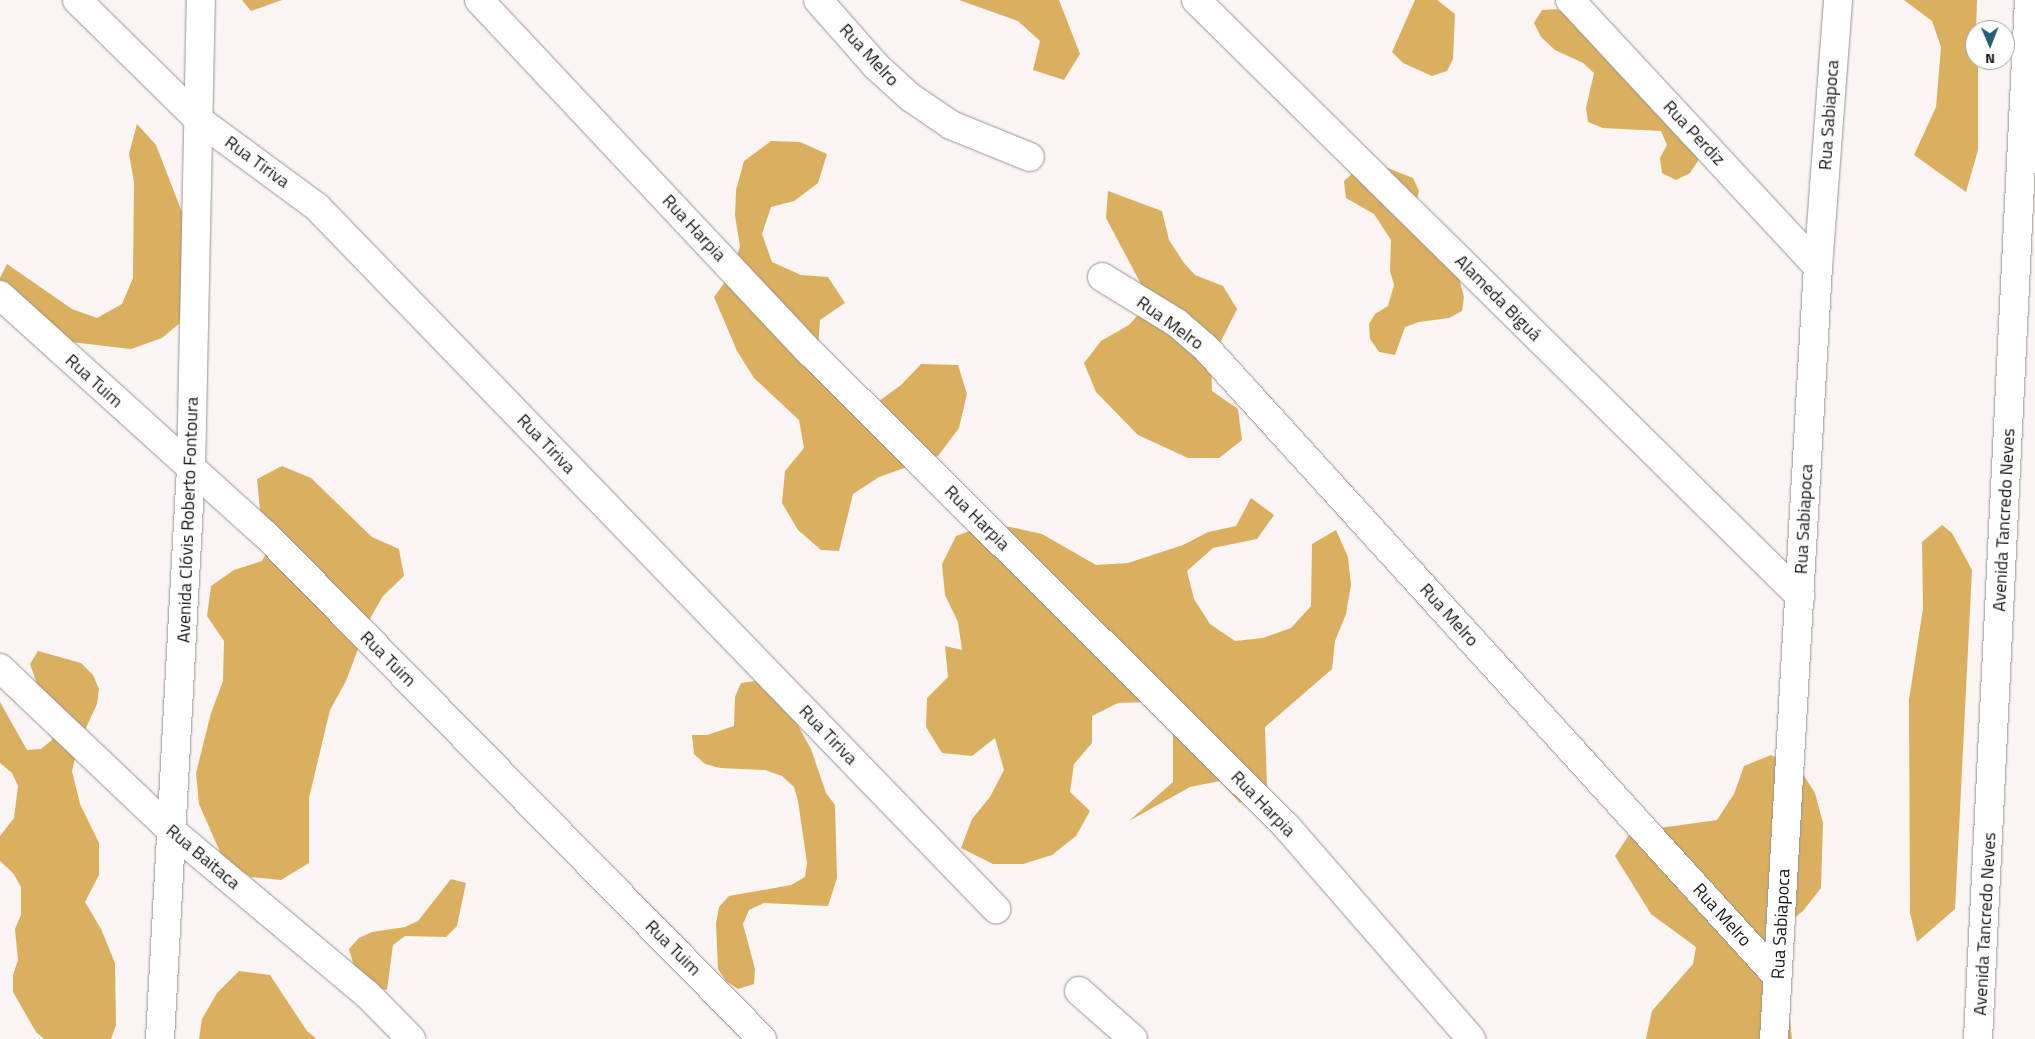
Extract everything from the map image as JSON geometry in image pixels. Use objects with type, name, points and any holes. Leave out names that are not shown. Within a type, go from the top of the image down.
[{"type":"street","name":"Rua Tiriva","points":[[78,0],[199,120],[317,207],[996,909]]},
{"type":"street","name":"Avenida Clóvis Roberto Fontoura","points":[[160,1039],[173,832],[191,469],[201,0]]},
{"type":"street","name":"Rua Harpia","points":[[479,0],[811,353],[1286,826],[1471,1039]]},
{"type":"street","name":"Rua Melro","points":[[818,0],[876,66],[910,97],[950,125],[1030,157]]},
{"type":"street","name":"Alameda Biguá","points":[[1196,0],[1800,596]]},
{"type":"street","name":"Rua Perdiz","points":[[1570,0],[1818,267]]},
{"type":"street","name":"Rua Sabiapoca","points":[[1774,1039],[1818,267],[1838,0]]},
{"type":"street","name":"Avenida Tancredo Neves","points":[[1978,1039],[2029,0]]},
{"type":"street","name":"Rua Melro","points":[[1102,276],[1177,323],[1205,347],[1777,976]]},
{"type":"street","name":"Rua Tuim","points":[[0,295],[266,535],[762,1039]]},
{"type":"street","name":"Rua Baitaca","points":[[0,668],[173,832],[367,994],[410,1039]]},
{"type":"street","points":[[1079,991],[1133,1039]]},
{"type":"shaded area","points":[[242,0],[282,0],[251,11]]},
{"type":"shaded area","points":[[959,0],[1059,0],[1080,54],[1064,80],[1033,70],[1040,41],[1018,21]]},
{"type":"shaded area","points":[[1415,0],[1437,0],[1455,14],[1453,59],[1447,71],[1432,76],[1403,63],[1392,52]]},
{"type":"shaded area","points":[[1904,0],[1977,0],[1976,20],[1965,20],[1965,70],[1978,70],[1978,150],[1966,192],[1914,155],[1936,107],[1941,47],[1932,21]]},
{"type":"shaded area","points":[[1557,9],[1570,16],[1635,82],[1640,96],[1650,106],[1700,143],[1698,161],[1690,173],[1676,180],[1662,173],[1660,158],[1667,145],[1661,131],[1603,128],[1588,122],[1586,108],[1594,73],[1583,63],[1555,50],[1541,37],[1534,23],[1542,10]]},
{"type":"shaded area","points":[[137,124],[156,145],[190,233],[187,317],[162,338],[131,349],[71,342],[0,285],[0,278],[7,264],[72,309],[97,318],[122,304],[133,278],[134,182],[129,154]]},
{"type":"shaded area","points":[[771,141],[800,142],[827,154],[818,183],[794,201],[771,207],[762,234],[772,262],[801,275],[828,277],[845,303],[820,320],[818,350],[879,401],[901,385],[921,364],[958,365],[967,394],[959,428],[938,456],[879,477],[853,494],[839,551],[821,550],[798,530],[782,503],[785,471],[804,448],[799,420],[754,378],[737,351],[714,297],[731,274],[740,246],[735,216],[736,190],[744,161]]},
{"type":"shaded area","points":[[1369,167],[1385,167],[1413,178],[1419,191],[1415,206],[1452,251],[1464,297],[1462,311],[1449,318],[1419,322],[1405,327],[1395,355],[1379,352],[1370,339],[1369,324],[1375,314],[1388,306],[1394,285],[1390,271],[1391,240],[1374,214],[1346,198],[1344,181],[1356,170]]},
{"type":"shaded area","points":[[1108,191],[1162,211],[1169,240],[1184,263],[1195,275],[1223,286],[1237,309],[1211,361],[1212,391],[1238,409],[1242,440],[1219,458],[1188,458],[1138,435],[1096,392],[1084,363],[1101,341],[1129,325],[1150,301],[1106,218]]},
{"type":"shaded area","points":[[282,466],[311,478],[372,537],[399,549],[404,576],[383,596],[368,622],[346,681],[330,710],[309,798],[309,863],[281,880],[251,877],[224,861],[199,804],[196,773],[211,713],[223,681],[224,641],[207,616],[211,586],[234,570],[262,561],[277,535],[260,510],[257,479]]},
{"type":"shaded area","points":[[1251,498],[1274,515],[1257,539],[1213,548],[1187,571],[1194,599],[1210,624],[1235,641],[1263,638],[1291,628],[1311,606],[1312,544],[1336,530],[1348,557],[1351,585],[1346,614],[1335,641],[1332,669],[1265,727],[1267,787],[1240,803],[1220,781],[1190,787],[1129,821],[1173,782],[1173,719],[1148,702],[1118,703],[1092,716],[1092,743],[1074,764],[1070,792],[1090,811],[1076,836],[1052,855],[1023,864],[993,864],[961,848],[972,819],[990,797],[1004,770],[995,738],[972,756],[942,753],[926,727],[927,698],[948,677],[945,646],[962,650],[958,622],[945,595],[942,564],[956,536],[983,526],[1010,527],[1042,534],[1096,565],[1128,563],[1183,545],[1208,532],[1236,526]]},
{"type":"shaded area","points":[[1942,525],[1952,533],[1972,570],[1955,909],[1917,942],[1910,913],[1909,700],[1923,608],[1922,542]]},
{"type":"shaded area","points":[[38,651],[81,663],[93,675],[99,689],[97,704],[79,743],[72,771],[80,804],[99,843],[99,875],[85,902],[101,929],[115,963],[116,1025],[111,1039],[44,1039],[36,1032],[13,992],[13,975],[18,960],[15,929],[21,915],[21,887],[13,873],[0,861],[0,836],[14,818],[18,786],[12,773],[0,763],[0,702],[27,750],[41,749],[52,740],[51,724],[30,664]]},
{"type":"shaded area","points":[[755,681],[768,688],[796,722],[811,749],[826,793],[835,805],[837,878],[828,906],[764,903],[749,910],[743,924],[755,969],[754,984],[738,989],[726,981],[718,969],[716,923],[719,907],[729,896],[791,885],[805,877],[807,863],[798,801],[794,787],[782,776],[765,770],[720,768],[705,764],[694,754],[692,735],[707,735],[734,726],[735,697],[741,683]]},
{"type":"shaded area","points":[[1771,755],[1799,768],[1815,793],[1823,823],[1821,888],[1803,911],[1780,929],[1792,1039],[1646,1039],[1652,1011],[1693,964],[1696,947],[1651,914],[1615,856],[1631,832],[1717,820],[1734,794],[1744,766]]},
{"type":"shaded area","points":[[451,879],[466,883],[457,926],[446,937],[405,936],[393,945],[387,990],[372,987],[353,963],[349,949],[359,938],[372,932],[405,927],[418,921]]},
{"type":"shaded area","points":[[239,971],[270,975],[307,1031],[317,1039],[199,1039],[202,1019],[217,993]]}]
